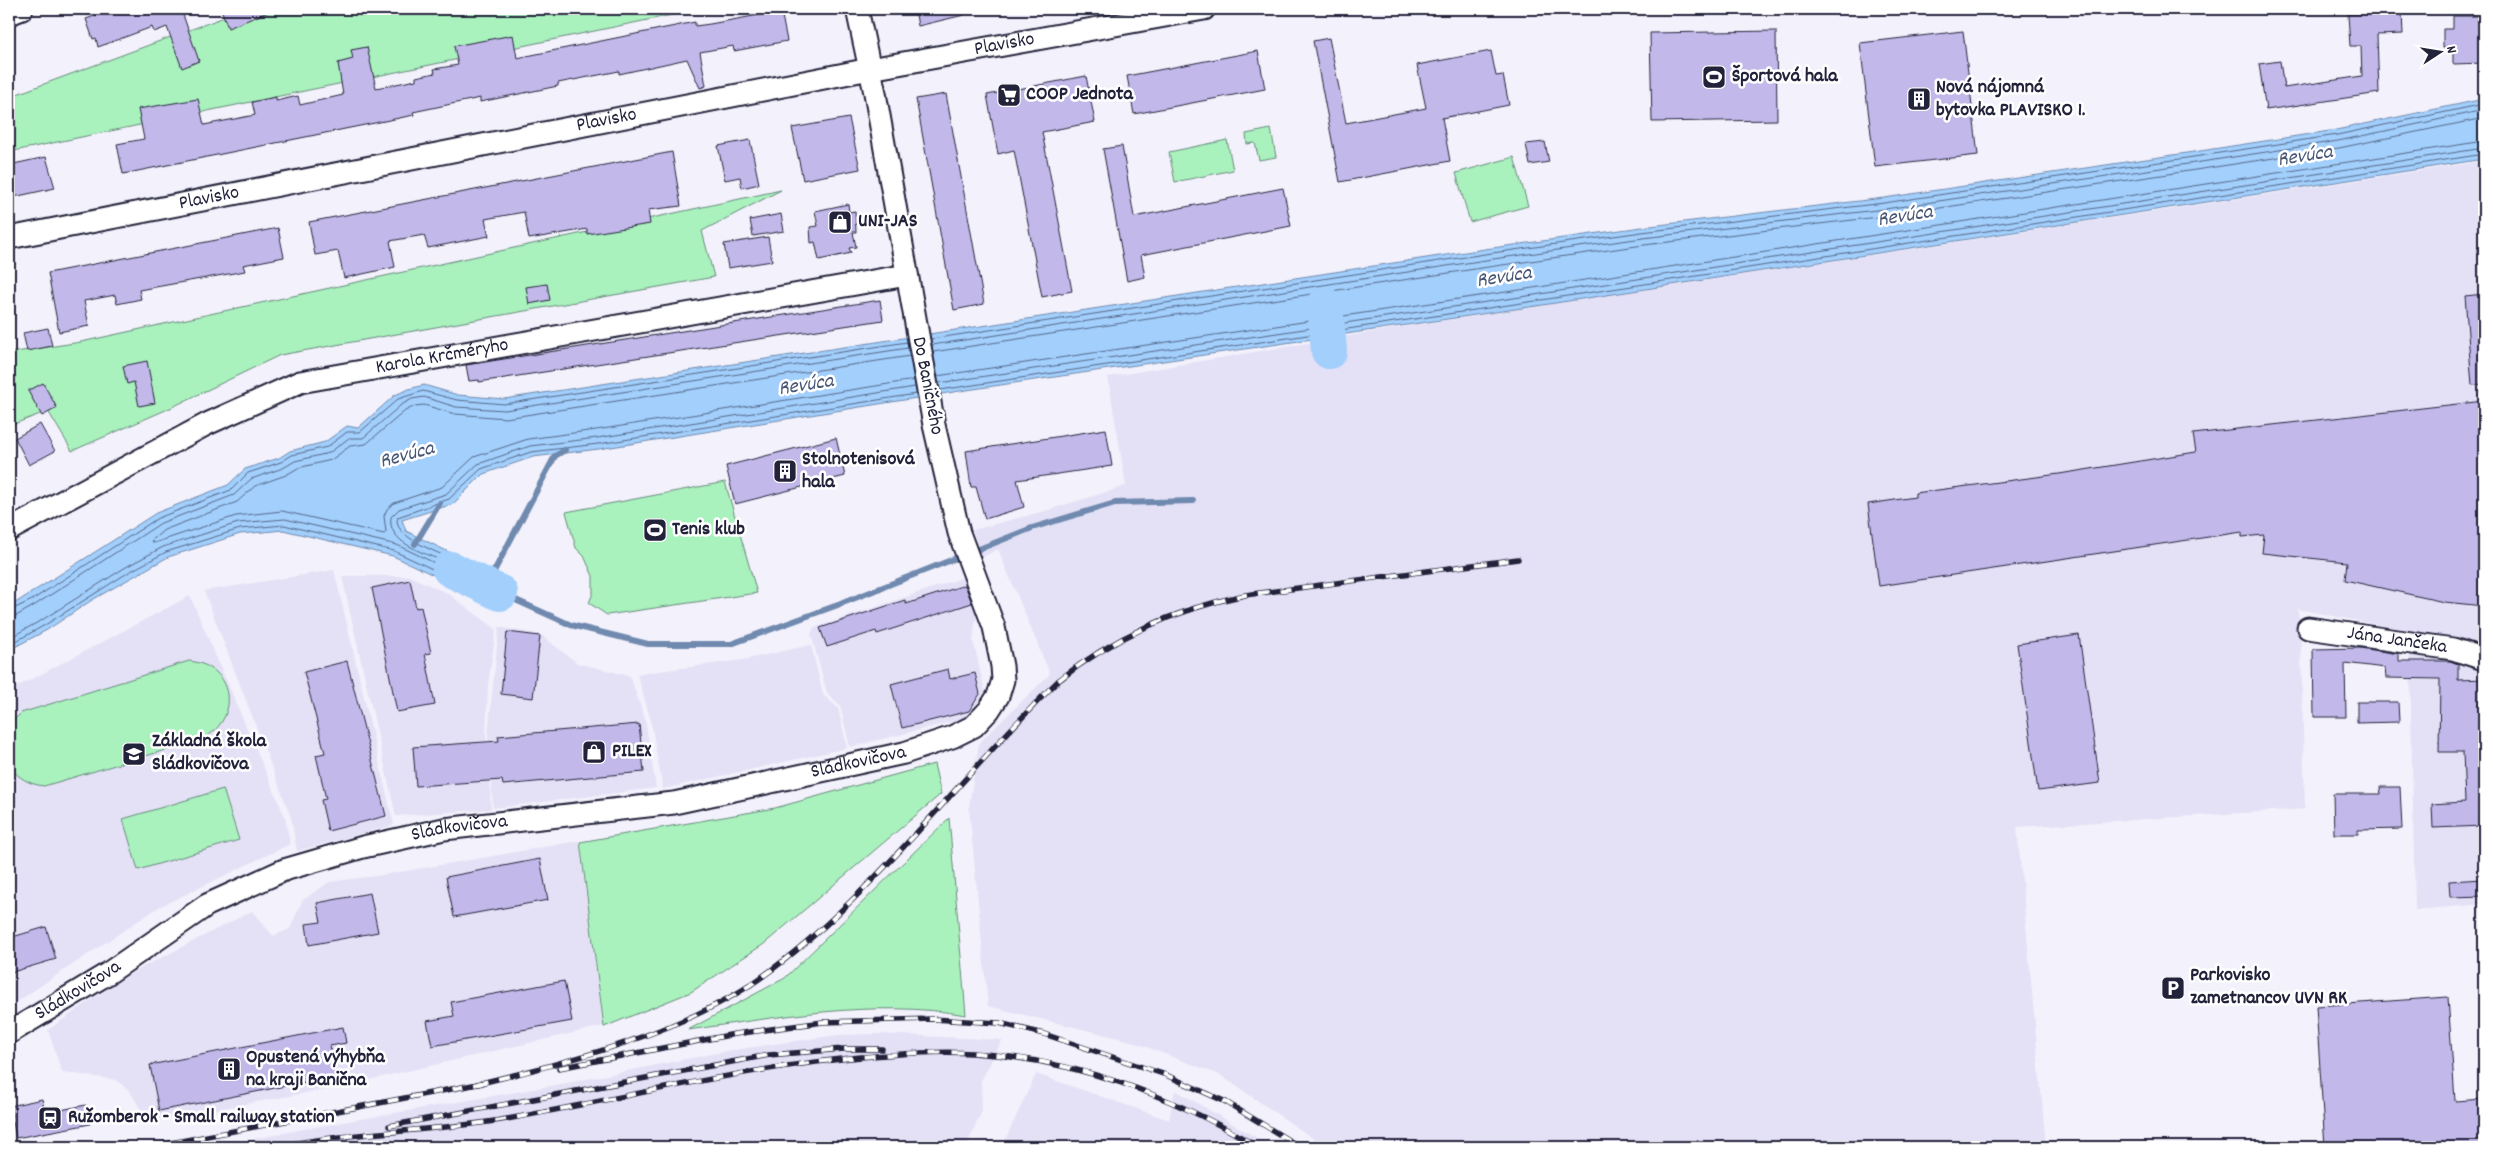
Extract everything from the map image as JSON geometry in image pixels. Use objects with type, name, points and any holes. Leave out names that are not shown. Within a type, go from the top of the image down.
[{"type":"street","points":[[9,14],[22,9]]},
{"type":"street","name":"Do Baničného","points":[[857,9],[870,69],[916,330],[931,404],[960,533],[994,627],[1002,666],[1003,680],[998,696],[989,710],[974,726],[952,737]]},
{"type":"street","name":"Plavisko","points":[[9,238],[870,69],[1204,9]]},
{"type":"street","name":"Karola Krčméryho","points":[[9,530],[208,424],[300,382],[907,275]]},
{"type":"street","name":"Jána Jančeka","points":[[2308,628],[2453,649],[2484,659]]},
{"type":"street","name":"Sládkovičova","points":[[9,1033],[107,974],[207,904],[284,870],[363,847],[444,829],[674,803],[904,753],[952,737]]},
{"type":"shaded area","points":[[2484,161],[2484,646],[2298,609],[2301,649],[2305,809],[2017,827],[2046,1147],[1326,1147],[1220,1075],[1131,1041],[988,1006],[969,807],[979,743],[1050,674],[998,549],[981,558],[973,530],[1045,511],[1126,486],[1108,377],[1390,329]]},
{"type":"shaded area","points":[[334,570],[394,825],[297,851],[291,817],[204,591]]},
{"type":"shaded area","points":[[342,576],[409,576],[447,593],[496,629],[488,685],[486,734],[491,809],[396,816]]},
{"type":"shaded area","points":[[968,576],[978,602],[973,640],[985,692],[967,718],[850,747],[840,705],[827,693],[811,634],[814,628]]},
{"type":"shaded area","name":"Základná škola Sládkovičova","points":[[190,596],[285,817],[290,844],[159,907],[9,1007],[9,691]]},
{"type":"shaded area","name":"PILEX","points":[[499,627],[541,635],[577,663],[630,676],[645,719],[656,788],[493,808],[488,734]]},
{"type":"shaded area","points":[[811,645],[823,695],[838,708],[847,748],[663,789],[650,717],[637,674],[743,660]]},
{"type":"shaded area","points":[[2410,655],[2463,660],[2484,673],[2484,904],[2415,910]]},
{"type":"shaded area","points":[[579,841],[603,1026],[338,1087],[148,1122],[130,1091],[116,1080],[62,1072],[48,1030],[126,976],[252,911],[273,936],[290,929],[302,901],[329,882],[383,875]]},
{"type":"shaded area","points":[[881,1034],[1002,1040],[981,1081],[982,1111],[966,1147],[215,1147],[304,1129],[562,1084],[727,1051],[838,1035]]},
{"type":"shaded area","points":[[1036,1074],[1169,1120],[1175,1090],[1272,1147],[1002,1147]]},
{"type":"green space","points":[[246,9],[701,9],[9,152],[9,97]]},
{"type":"green space","points":[[1271,129],[1276,157],[1259,160],[1255,143],[1247,144],[1246,134]]},
{"type":"green space","points":[[1227,140],[1233,170],[1175,182],[1169,152]]},
{"type":"green space","points":[[1514,157],[1528,206],[1470,222],[1456,173]]},
{"type":"green space","points":[[781,190],[702,231],[714,277],[280,355],[168,409],[72,451],[48,411],[9,426],[9,353],[81,342]]},
{"type":"green space","name":"Tenis klub","points":[[725,482],[757,593],[607,615],[589,603],[593,593],[593,576],[584,556],[576,548],[566,512]]},
{"type":"green space","points":[[189,661],[204,665],[216,672],[224,682],[228,694],[228,706],[224,718],[215,730],[203,739],[44,786],[24,780],[9,766],[9,725],[21,713]]},
{"type":"green space","points":[[934,764],[941,794],[764,944],[691,992],[604,1027],[580,842],[775,808]]},
{"type":"green space","points":[[223,789],[239,840],[138,870],[123,819]]},
{"type":"green space","points":[[949,818],[966,1015],[897,1009],[862,1009],[792,1015],[688,1030],[785,978]]},
{"type":"water","points":[[2484,99],[2484,159],[1536,306],[960,391],[599,449],[533,457],[483,474],[453,504],[402,520],[406,531],[461,558],[460,562],[484,576],[492,575],[500,582],[491,602],[393,556],[283,530],[240,534],[168,557],[92,600],[47,630],[9,650],[9,607],[156,513],[228,485],[245,469],[279,458],[290,451],[325,442],[347,426],[358,428],[395,395],[424,385],[458,395],[504,399],[1485,249],[1642,227],[1884,198],[2200,151],[2336,130]]},
{"type":"building","points":[[114,9],[181,9],[199,61],[182,68],[167,27],[154,32],[152,27],[98,47],[96,38],[93,39],[86,19]]},
{"type":"building","points":[[221,9],[273,9],[273,10],[228,28]]},
{"type":"building","points":[[915,9],[963,9],[964,15],[918,26]]},
{"type":"building","points":[[781,11],[787,41],[734,51],[733,46],[700,52],[706,86],[700,88],[687,59],[619,74],[619,71],[558,83],[558,86],[480,102],[480,98],[413,112],[414,115],[123,174],[117,144],[144,139],[138,109],[198,99],[204,125],[255,115],[252,102],[276,97],[276,101],[298,96],[300,105],[343,95],[338,63],[353,59],[351,50],[367,47],[376,88],[416,80],[416,77],[435,73],[434,69],[458,65],[454,46],[513,35],[517,58],[695,22],[695,26]]},
{"type":"building","points":[[2402,13],[2403,34],[2377,35],[2379,93],[2266,110],[2259,64],[2280,61],[2284,88],[2362,76],[2361,46],[2350,46],[2348,14]]},
{"type":"building","points":[[2453,16],[2479,16],[2479,32],[2484,32],[2484,63],[2453,64],[2453,47],[2443,47],[2443,29],[2453,29]]},
{"type":"building","name":"Športová hala","points":[[1776,31],[1777,120],[1652,122],[1650,33]]},
{"type":"building","name":"Nová nájomná bytovka PLAVISKO 1.","points":[[1963,31],[1978,155],[1875,167],[1860,43]]},
{"type":"building","points":[[1329,38],[1346,123],[1426,108],[1417,65],[1491,51],[1496,76],[1503,75],[1509,105],[1442,118],[1450,161],[1340,182],[1313,41]]},
{"type":"building","points":[[1258,51],[1265,89],[1134,114],[1127,76]]},
{"type":"building","points":[[1086,76],[1095,122],[1042,132],[1072,291],[1042,297],[1014,150],[998,154],[987,95]]},
{"type":"building","points":[[946,94],[984,304],[954,310],[916,99]]},
{"type":"building","points":[[849,118],[860,169],[803,180],[792,128]]},
{"type":"building","points":[[750,140],[759,184],[742,188],[740,177],[725,180],[718,146]]},
{"type":"building","points":[[1545,142],[1549,162],[1530,165],[1526,144]]},
{"type":"building","points":[[1122,146],[1134,217],[1283,188],[1291,226],[1141,255],[1145,277],[1127,281],[1103,149]]},
{"type":"building","points":[[672,152],[681,206],[648,210],[650,224],[587,234],[587,229],[529,239],[524,212],[485,219],[489,236],[428,248],[424,235],[390,241],[395,267],[344,278],[338,251],[315,255],[309,222]]},
{"type":"building","points":[[46,157],[55,188],[9,198],[9,165]]},
{"type":"building","points":[[848,204],[849,212],[855,211],[856,232],[853,232],[856,247],[849,248],[851,253],[819,260],[815,242],[811,243],[810,227],[818,226],[815,211]]},
{"type":"building","points":[[781,214],[784,231],[753,236],[750,220]]},
{"type":"building","points":[[278,228],[284,257],[243,265],[245,271],[139,290],[141,299],[117,304],[115,295],[84,301],[89,326],[59,332],[48,273]]},
{"type":"building","points":[[768,237],[772,261],[728,268],[724,244]]},
{"type":"building","points":[[547,284],[550,300],[529,304],[526,287]]},
{"type":"building","points":[[2484,294],[2484,384],[2472,385],[2465,296]]},
{"type":"building","points":[[880,300],[883,320],[479,382],[479,380],[469,381],[466,365]]},
{"type":"building","points":[[48,328],[52,346],[27,351],[23,333]]},
{"type":"building","points":[[147,361],[155,403],[139,406],[134,382],[127,384],[123,366]]},
{"type":"building","points":[[43,383],[57,408],[42,416],[28,391]]},
{"type":"building","points":[[2484,401],[2484,606],[2444,602],[2345,580],[2347,562],[2262,553],[2264,535],[2242,537],[2242,532],[1879,586],[1868,504],[1915,497],[1915,493],[2059,474],[2196,452],[2193,434]]},
{"type":"building","points":[[40,424],[55,451],[29,465],[15,438]]},
{"type":"building","points":[[1106,429],[1112,466],[1017,480],[1024,507],[985,519],[976,487],[971,487],[966,451]]},
{"type":"building","name":"Stolnotenisová hala","points":[[836,438],[845,476],[735,504],[726,466]]},
{"type":"building","points":[[410,580],[416,608],[421,607],[431,653],[425,654],[435,705],[397,712],[372,588]]},
{"type":"building","points":[[965,585],[972,603],[877,634],[876,631],[827,647],[820,628],[905,600],[906,604]]},
{"type":"building","points":[[507,632],[540,636],[533,698],[501,694]]},
{"type":"building","points":[[2079,635],[2100,783],[2038,791],[2017,644]]},
{"type":"building","points":[[2360,648],[2399,654],[2399,661],[2450,661],[2458,664],[2458,680],[2484,679],[2484,826],[2433,828],[2432,804],[2465,802],[2463,752],[2439,752],[2440,679],[2386,678],[2385,668],[2345,663],[2346,717],[2314,717],[2313,649]]},
{"type":"building","points":[[347,661],[386,816],[328,831],[321,800],[326,799],[316,755],[325,753],[304,672]]},
{"type":"building","points":[[948,669],[950,679],[975,673],[980,694],[969,711],[902,728],[891,684]]},
{"type":"building","points":[[2357,702],[2398,702],[2399,722],[2357,723]]},
{"type":"building","points":[[639,724],[644,772],[503,785],[502,780],[416,786],[413,747],[499,741],[498,736]]},
{"type":"building","points":[[2380,787],[2400,787],[2402,829],[2358,830],[2358,834],[2334,834],[2333,794],[2381,794]]},
{"type":"building","points":[[540,859],[548,900],[454,917],[446,877]]},
{"type":"building","points":[[2484,879],[2484,896],[2450,897],[2449,881]]},
{"type":"building","points":[[370,893],[378,932],[309,945],[306,924],[321,922],[317,903]]},
{"type":"building","points":[[46,927],[56,959],[9,973],[9,938]]},
{"type":"building","points":[[564,981],[572,1021],[432,1046],[427,1021],[454,1016],[451,1002]]},
{"type":"building","points":[[2448,997],[2455,1101],[2484,1099],[2484,1147],[2325,1147],[2316,1006]]},
{"type":"building","name":"Opustená výhybňa na kraji Banična","points":[[343,1027],[346,1043],[330,1046],[336,1076],[159,1111],[150,1065]]},
{"type":"building","name":"Ružomberok - Small railway station","points":[[42,1099],[45,1113],[86,1105],[90,1124],[16,1138],[10,1106]]},
{"type":"waterway","name":"Revúca","points":[[1325,305],[1329,351]]},
{"type":"waterway","points":[[492,575],[555,456],[565,450]]},
{"type":"waterway","name":"Revúca","points":[[500,593],[571,625],[648,644],[731,644],[835,606],[1032,528],[1115,503],[1193,501]]},
{"type":"waterway","points":[[415,544],[440,503]]},
{"type":"waterway","name":"Revúca","points":[[450,569],[500,593]]},
{"type":"railway","points":[[477,1084],[585,1056],[623,1044],[696,1015],[729,998],[759,979],[840,912],[914,836],[1021,718],[1058,681],[1100,651],[1146,627],[1195,608],[1245,595],[1518,559]]},
{"type":"railway","points":[[559,1068],[735,1034],[823,1022],[933,1019],[999,1023],[1044,1034],[1166,1075],[1226,1102],[1300,1147]]},
{"type":"railway","points":[[389,1126],[769,1055],[844,1049],[882,1049]]},
{"type":"railway","points":[[277,1147],[334,1138],[450,1127],[507,1119],[772,1068],[861,1057],[944,1052],[1010,1057],[1047,1063],[1121,1083],[1191,1111],[1258,1147]]},
{"type":"railway","points":[[150,1147],[483,1083]]},
{"type":"place","name":"Športová hala","points":[[1714,77]]},
{"type":"place","name":"COOP Jednota","points":[[1009,95]]},
{"type":"place","name":"Nová nájomná bytovka PLAVISKO 1.","points":[[1919,99]]},
{"type":"place","name":"UNI-JAS","points":[[840,222]]},
{"type":"place","name":"Stolnotenisová hala","points":[[785,471]]},
{"type":"place","name":"Tenis klub","points":[[655,530]]},
{"type":"place","name":"PILEX","points":[[594,752]]},
{"type":"place","name":"Základná škola Sládkovičova","points":[[134,754]]},
{"type":"place","name":"Parkovisko zametnancov UVN RK","points":[[2173,988]]},
{"type":"place","name":"Opustená výhybňa na kraji Banična","points":[[229,1069]]},
{"type":"place","name":"Ružomberok - Small railway station","points":[[50,1118]]}]
